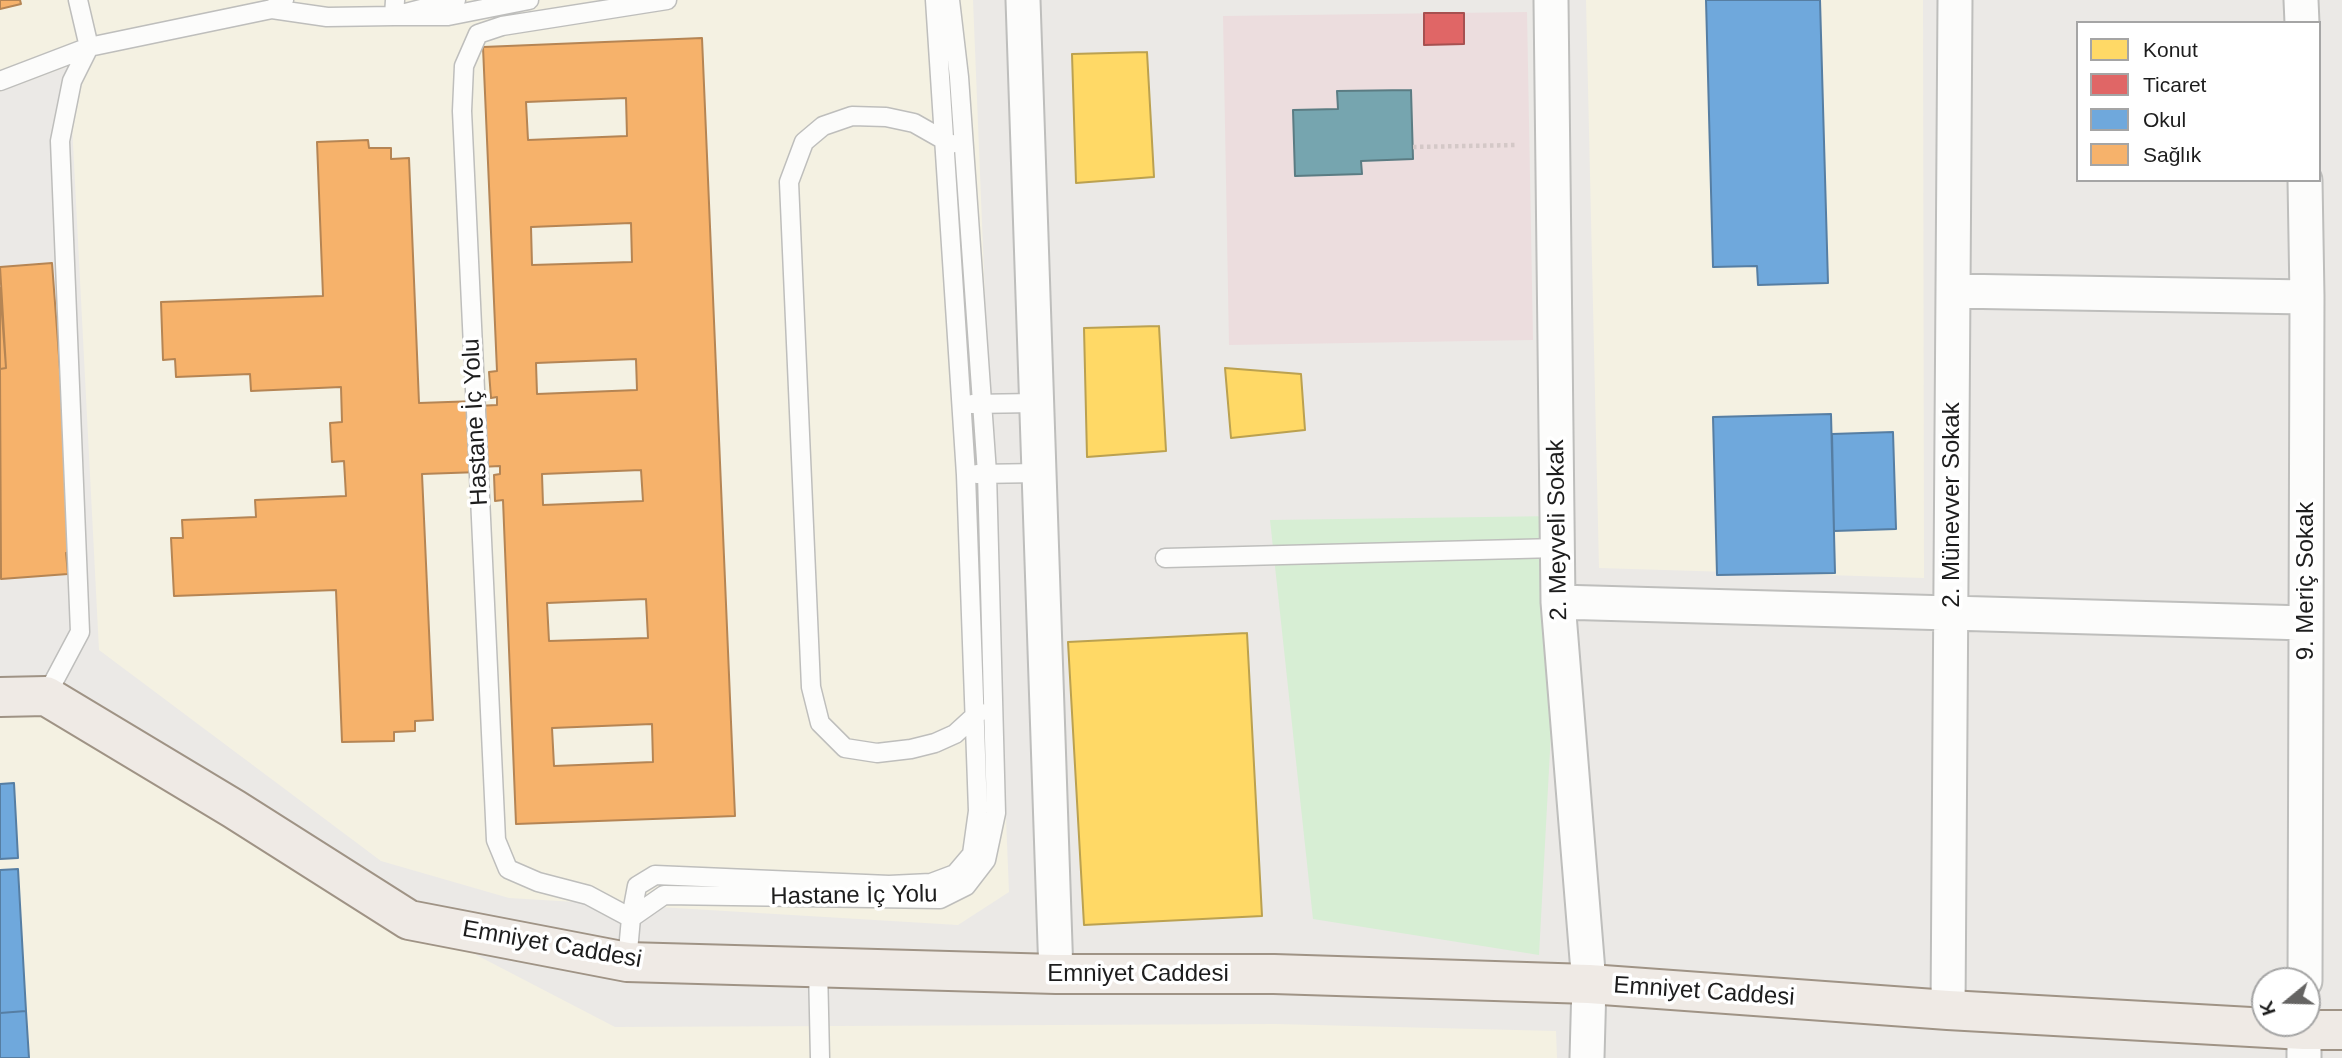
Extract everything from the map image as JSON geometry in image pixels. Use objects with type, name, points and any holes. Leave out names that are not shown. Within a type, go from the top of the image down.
[{"type":"main road","points":[[0,697],[46,696]]},
{"type":"main road","name":"Emniyet Caddesi","points":[[46,696],[234,809],[409,920],[627,962],[1056,974],[1274,974],[1589,984],[2251,1033]]},
{"type":"main road","name":"Emniyet Caddesi","points":[[2321,1034],[2342,1030]]},
{"type":"street","points":[[1023,0],[1056,974]]},
{"type":"street","name":"2. Meyveli Sokak","points":[[1551,0],[1558,602],[1589,984],[1587,1058]]},
{"type":"street","name":"2. Münevver Sokak","points":[[1948,1010],[1955,0]]},
{"type":"street","points":[[2301,0],[2301,21]]},
{"type":"street","name":"9. Meriç Sokak","points":[[2305,182],[2305,967]]},
{"type":"street","points":[[1953,291],[2307,296]]},
{"type":"street","points":[[1558,602],[2306,623]]},
{"type":"lane","points":[[46,696],[80,632],[60,141],[72,81],[89,47],[78,0]]},
{"type":"lane","points":[[0,81],[89,47],[278,4],[327,17],[456,0]]},
{"type":"lane","points":[[395,8],[448,16],[529,0]]},
{"type":"lane","name":"Hastane İç Yolu","points":[[631,918],[588,895],[538,882],[508,869],[496,841],[463,125],[464,66],[478,34],[502,26],[667,0]]},
{"type":"lane","name":"Hastane İç Yolu","points":[[627,962],[637,886],[655,875],[889,885],[931,883],[955,874],[972,854],[978,811],[963,405],[935,0]]},
{"type":"lane","name":"Hastane İç Yolu","points":[[631,918],[664,895],[940,899],[966,886],[986,860],[996,813],[987,473],[959,77],[950,0]]},
{"type":"lane","points":[[963,151],[914,123],[886,117],[852,116],[823,126],[804,142],[789,182],[811,687],[820,723],[845,748],[877,753],[911,749],[935,743],[954,734],[974,718],[992,695]]},
{"type":"lane","points":[[963,405],[1035,402]]},
{"type":"lane","points":[[966,475],[1039,472]]},
{"type":"lane","points":[[1165,558],[1557,548]]},
{"type":"lane","points":[[818,967],[820,1058]]},
{"type":"path","points":[[1413,147],[1553,144]]},
{"type":"shaded area","points":[[0,0],[973,0],[1009,892],[958,925],[509,898],[381,861],[99,650],[69,66],[0,92]]},
{"type":"shaded area","points":[[1586,0],[1923,0],[1924,578],[1599,568]]},
{"type":"shaded area","points":[[1527,12],[1533,340],[1229,345],[1223,16]]},
{"type":"shaded area","points":[[46,696],[409,920],[615,1027],[1275,1024],[1556,1031],[1557,1058],[0,1058],[0,697]]},
{"type":"green space","points":[[1557,516],[1558,602],[1539,955],[1313,919],[1270,520]]},
{"type":"building: Konut","points":[[1147,52],[1154,177],[1076,183],[1072,54]]},
{"type":"building: Konut","points":[[1159,326],[1166,451],[1087,457],[1084,328]]},
{"type":"building: Konut","points":[[1225,368],[1301,374],[1305,430],[1231,438]]},
{"type":"building: Konut","points":[[1247,633],[1262,916],[1084,925],[1068,642]]},
{"type":"building: Ticaret","points":[[1424,13],[1464,13],[1464,44],[1424,45]]},
{"type":"building: Okul","points":[[1706,0],[1820,0],[1828,283],[1758,285],[1757,266],[1713,267]]},
{"type":"building: Okul","points":[[1831,414],[1835,573],[1717,575],[1713,417]]},
{"type":"building: Okul","points":[[1893,432],[1896,529],[1834,531],[1832,434]]},
{"type":"building: Okul","points":[[14,783],[18,858],[0,859],[0,784]]},
{"type":"building: Okul","points":[[18,869],[26,1011],[0,1013],[0,870]]},
{"type":"building: Okul","points":[[26,1011],[29,1058],[0,1058],[0,1013]]},
{"type":"building: Sağlık","points":[[0,0],[20,0],[21,4],[0,9]]},
{"type":"building: Sağlık","points":[[702,38],[735,816],[516,824],[503,500],[495,501],[494,475],[500,474],[500,466],[480,467],[480,472],[422,474],[433,720],[415,721],[415,731],[394,732],[394,741],[342,742],[336,590],[174,596],[171,538],[183,538],[182,520],[256,517],[255,500],[346,496],[344,461],[332,462],[330,423],[342,422],[341,387],[251,391],[250,374],[176,377],[175,359],[163,360],[161,302],[323,296],[317,142],[368,140],[369,148],[391,148],[391,159],[409,158],[419,403],[477,401],[477,406],[497,405],[497,397],[491,398],[489,372],[497,371],[483,47]],"holes":[[[626,98],[627,136],[528,140],[526,102]],[[631,223],[632,262],[532,265],[531,227]],[[636,359],[637,390],[537,394],[536,363]],[[641,470],[643,501],[543,505],[542,474]],[[646,599],[648,638],[549,641],[547,603]],[[652,724],[653,762],[554,766],[552,728]]]},
{"type":"building: Sağlık","points":[[52,263],[70,502],[66,502],[70,552],[66,553],[68,574],[1,579],[0,369],[6,368],[0,267]]},
{"type":"building: Sağlık","points":[[0,288],[6,368],[0,369]]},
{"type":"building: Kamu","points":[[1411,90],[1413,159],[1361,161],[1362,174],[1295,176],[1293,110],[1338,109],[1337,91]]}]
